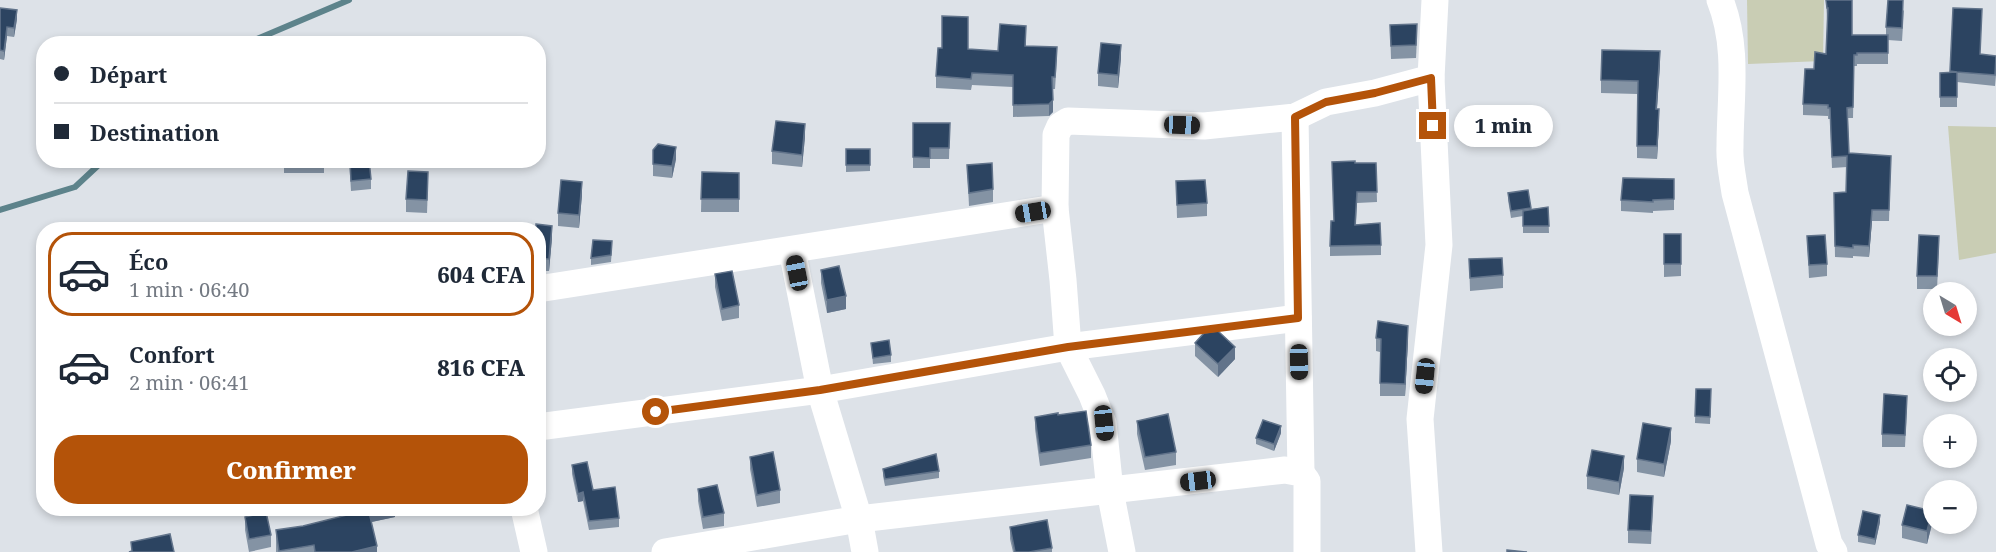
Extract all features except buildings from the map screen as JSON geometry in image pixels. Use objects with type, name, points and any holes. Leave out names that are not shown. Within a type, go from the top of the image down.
[{"type":"street","points":[[1429,552],[1420,419],[1438,245],[1431,78],[1435,0]]},
{"type":"street","points":[[1720,0],[1727,17],[1731,45],[1730,150],[1735,193],[1829,544],[1834,552]]},
{"type":"street","points":[[1122,552],[1110,491],[1104,423],[1068,347],[1055,208],[1056,135],[1060,126],[1068,121],[1204,126],[1295,117],[1326,102],[1375,93],[1431,78]]},
{"type":"street","points":[[1295,117],[1301,473],[1307,481],[1307,552]]},
{"type":"street","points":[[546,288],[1055,208]]},
{"type":"street","points":[[792,250],[820,390],[859,519],[865,552]]},
{"type":"street","points":[[546,426],[820,390],[1068,347],[1298,318]]},
{"type":"street","points":[[665,552],[859,519],[1285,470],[1301,473]]},
{"type":"street","points":[[527,516],[534,552]]},
{"type":"green space","points":[[1747,0],[1824,0],[1823,61],[1748,64]]},
{"type":"green space","points":[[1948,126],[1996,127],[1996,253],[1959,260]]},
{"type":"waterway","points":[[264,36],[349,0]]},
{"type":"waterway","points":[[0,210],[75,187],[95,168]]},
{"type":"route","points":[[656,412],[820,390],[1068,347],[1298,318],[1295,117],[1326,102],[1375,93],[1431,78],[1433,126]]}]
